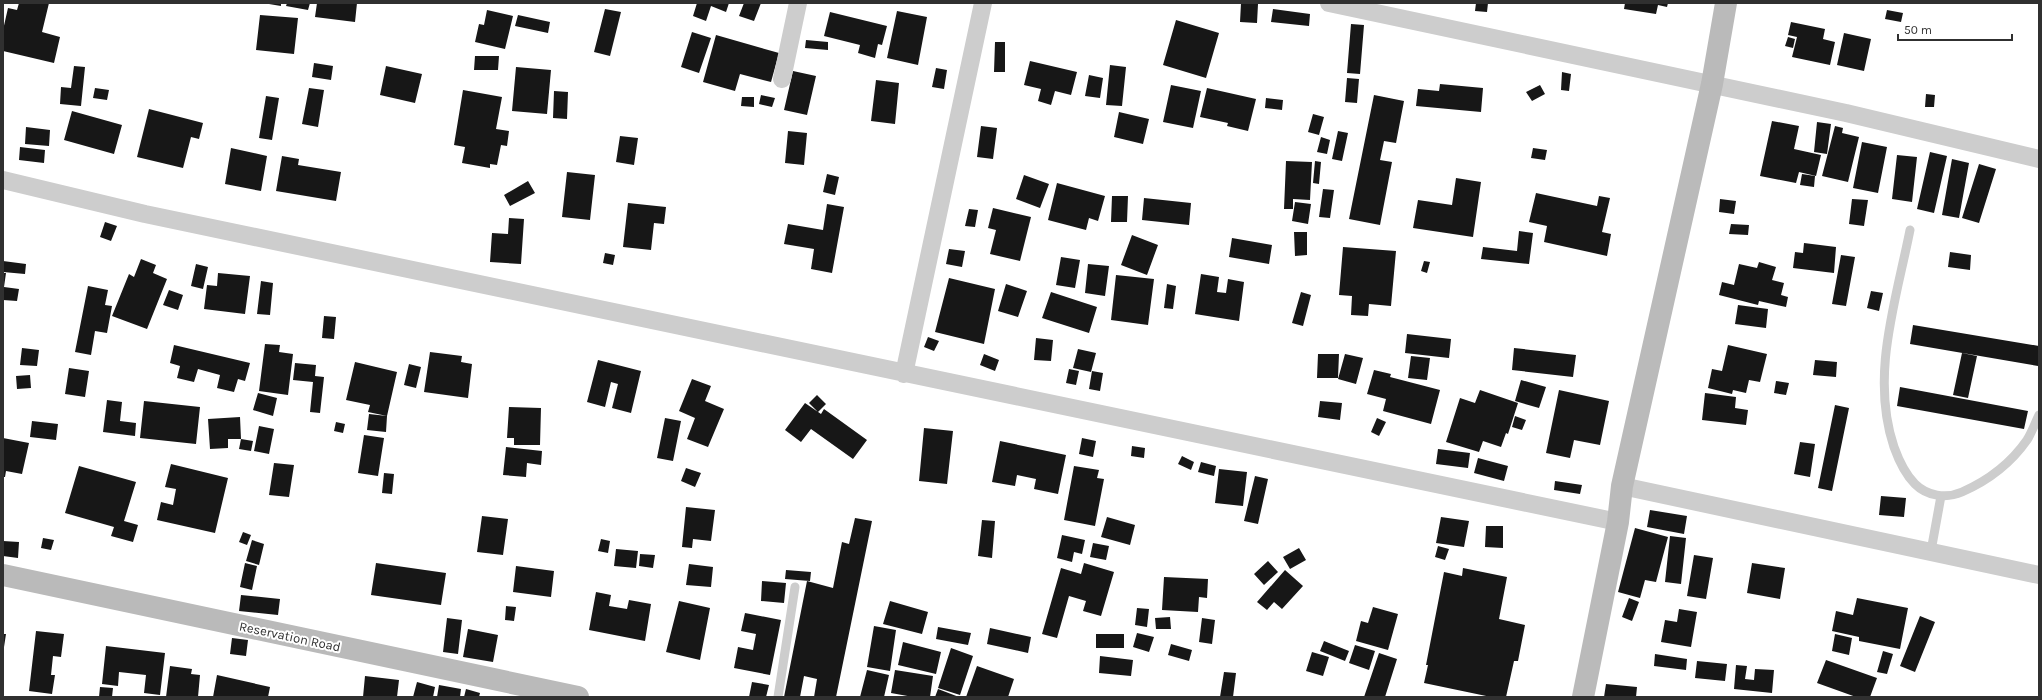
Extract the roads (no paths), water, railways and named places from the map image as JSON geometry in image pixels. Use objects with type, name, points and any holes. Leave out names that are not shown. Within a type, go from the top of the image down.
[{"type":"street","points":[[782,79],[798,3]]},
{"type":"street","points":[[904,374],[983,3]]},
{"type":"street","points":[[1329,3],[1846,113],[2039,159]]},
{"type":"street","points":[[1583,697],[1618,522],[1622,486],[1712,84],[1726,3]]},
{"type":"street","points":[[3,180],[145,214],[904,374],[1618,522]]},
{"type":"street","points":[[1622,486],[2039,575]]},
{"type":"street","name":"Reservation Road","points":[[3,575],[578,697]]},
{"type":"lane","points":[[1910,230],[1888,334],[1884,367],[1888,429],[1899,462],[1911,480],[1922,490],[1941,496],[1958,494],[1980,484],[2000,468],[2028,439],[2039,415]]},
{"type":"lane","points":[[1931,552],[1941,496]]},
{"type":"lane","points":[[778,697],[795,587]]}]
